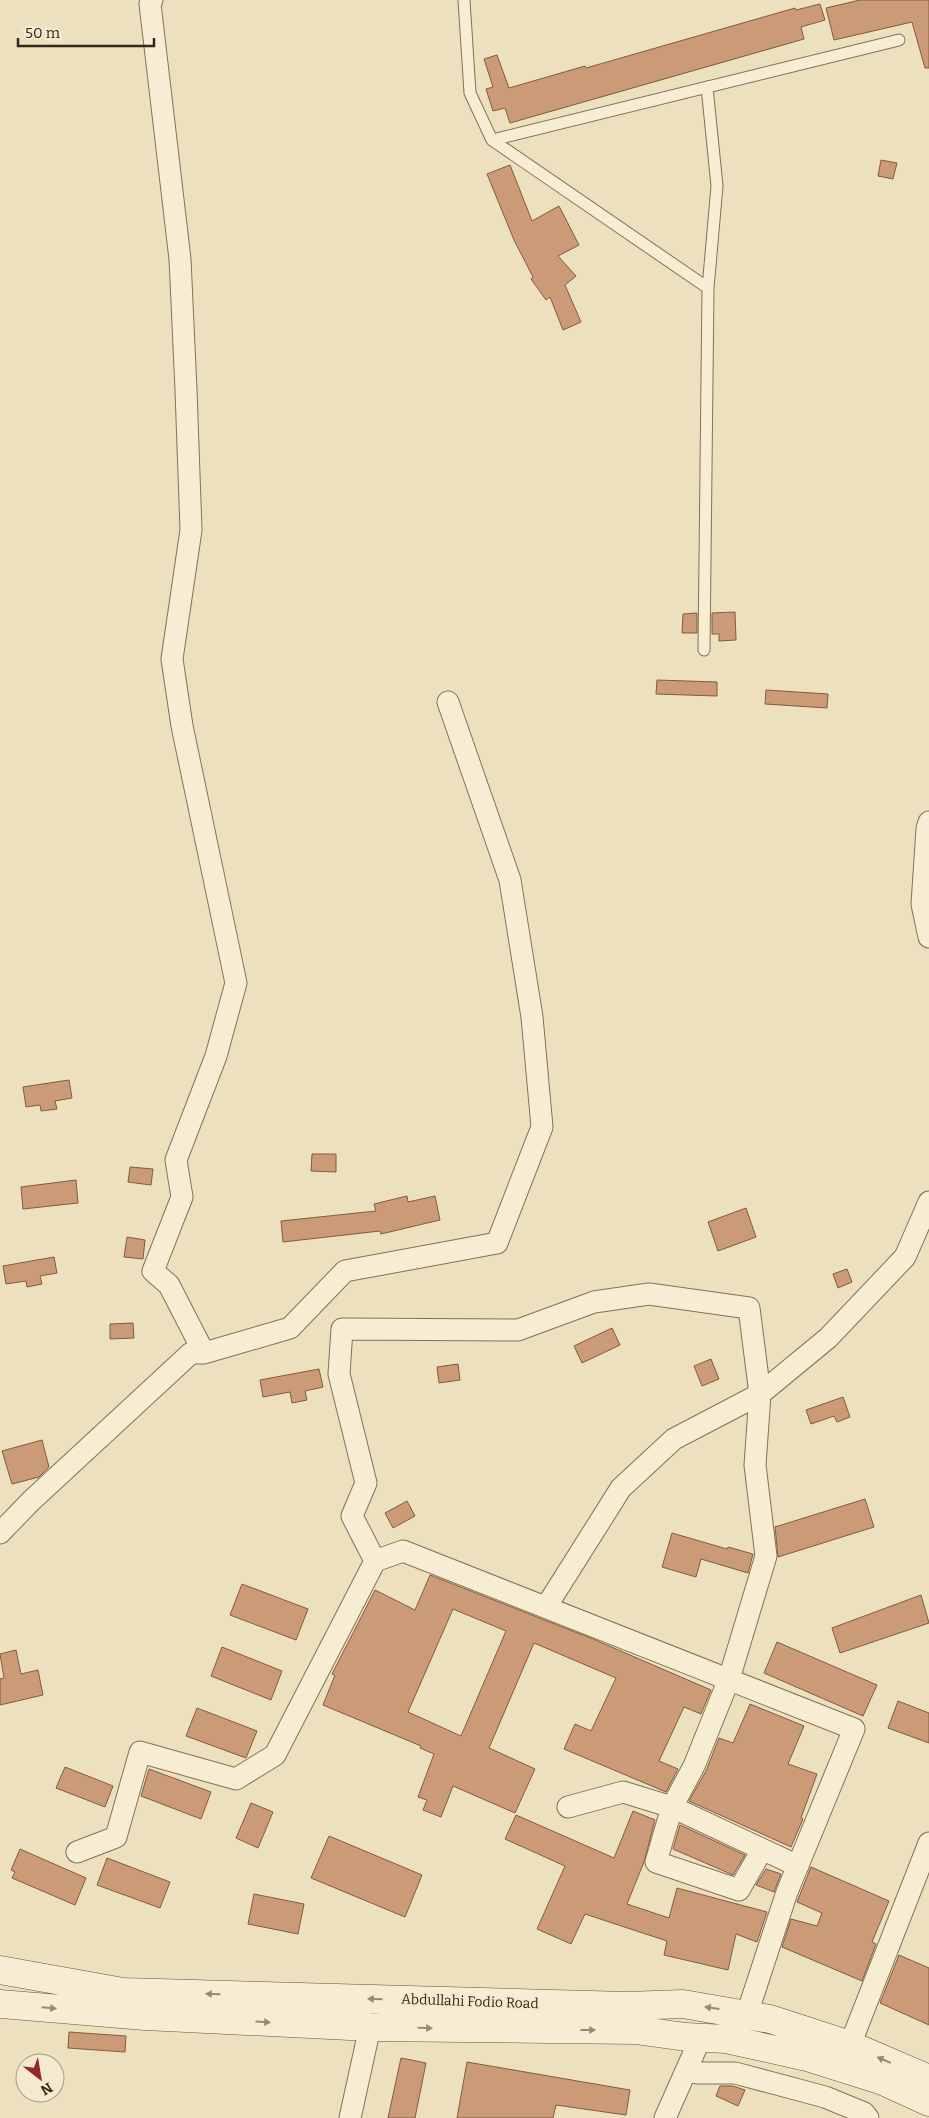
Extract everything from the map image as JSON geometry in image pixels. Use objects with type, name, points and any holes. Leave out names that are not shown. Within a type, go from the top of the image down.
[{"type":"main road","name":"Abdullahi Fodio Road","points":[[0,1970],[123,1992],[628,2006],[682,2004],[747,2014],[804,2029],[850,2045],[929,2079]]},
{"type":"main road","name":"Abdullahi Fodio Road","points":[[0,2004],[144,2016],[370,2027],[635,2030],[726,2038],[807,2057],[883,2081],[929,2102]]},
{"type":"street","points":[[152,0],[150,4],[163,125],[180,259],[190,520],[172,659],[182,726],[236,983],[216,1056],[176,1160],[182,1197],[153,1270],[169,1285],[204,1353]]},
{"type":"street","points":[[0,1533],[31,1501],[191,1353],[204,1353],[290,1328],[345,1271],[497,1243],[542,1127],[532,1017],[510,880],[457,733],[448,702]]},
{"type":"street","points":[[929,822],[922,904],[929,937]]},
{"type":"street","points":[[546,1607],[621,1488],[674,1439],[760,1394],[828,1338],[905,1257],[929,1202]]},
{"type":"street","points":[[375,1561],[352,1516],[366,1483],[340,1374],[342,1329],[518,1330],[594,1302],[649,1294],[749,1308],[760,1394],[755,1465],[766,1556],[729,1679],[694,1766],[672,1807],[656,1862],[739,1890],[762,1850]]},
{"type":"street","points":[[77,1852],[116,1837],[140,1752],[236,1779],[275,1755],[375,1561],[403,1551],[854,1729],[798,1866],[747,2014]]},
{"type":"street","points":[[568,1807],[623,1792],[672,1807],[798,1866]]},
{"type":"street","points":[[850,2045],[929,1843]]},
{"type":"street","points":[[350,2118],[370,2027]]},
{"type":"street","points":[[665,2118],[701,2037]]},
{"type":"street","points":[[686,2071],[697,2073],[735,2073],[825,2097],[864,2113],[868,2118]]},
{"type":"lane","points":[[464,0],[470,93],[492,140],[708,288]]},
{"type":"lane","points":[[492,140],[899,40]]},
{"type":"lane","points":[[704,650],[708,288],[717,186],[707,87]]},
{"type":"building","points":[[860,0],[929,0],[929,68],[925,68],[912,22],[834,40],[826,8]]},
{"type":"building","points":[[820,4],[825,20],[801,27],[804,39],[510,123],[505,108],[493,111],[486,89],[493,87],[484,59],[497,55],[509,88],[795,8],[796,10]]},
{"type":"building","points":[[881,160],[897,163],[893,179],[878,176]]},
{"type":"building","points":[[510,165],[532,221],[559,206],[579,245],[558,256],[576,276],[565,285],[581,322],[563,330],[550,297],[546,300],[531,279],[533,277],[514,240],[487,174]]},
{"type":"building","points":[[735,612],[736,640],[719,641],[719,634],[712,634],[712,613]]},
{"type":"building","points":[[697,613],[697,633],[682,633],[683,614]]},
{"type":"building","points":[[657,680],[717,682],[717,696],[656,694]]},
{"type":"building","points":[[766,690],[828,694],[827,708],[765,704]]},
{"type":"building","points":[[69,1080],[72,1098],[55,1101],[57,1109],[41,1111],[40,1105],[26,1107],[23,1087]]},
{"type":"building","points":[[312,1154],[336,1154],[336,1172],[311,1171]]},
{"type":"building","points":[[130,1167],[153,1169],[151,1185],[128,1182]]},
{"type":"building","points":[[76,1180],[78,1203],[23,1209],[21,1187]]},
{"type":"building","points":[[407,1196],[408,1202],[435,1196],[440,1220],[381,1234],[380,1231],[283,1242],[281,1221],[376,1211],[374,1204]]},
{"type":"building","points":[[746,1208],[756,1237],[718,1251],[708,1222]]},
{"type":"building","points":[[127,1237],[145,1240],[143,1259],[124,1257]]},
{"type":"building","points":[[54,1257],[57,1273],[40,1276],[42,1284],[27,1287],[26,1281],[6,1284],[3,1266]]},
{"type":"building","points":[[847,1269],[852,1282],[838,1288],[833,1274]]},
{"type":"building","points":[[133,1323],[134,1338],[110,1339],[110,1324]]},
{"type":"building","points":[[612,1328],[620,1345],[582,1363],[574,1346]]},
{"type":"building","points":[[711,1359],[719,1379],[702,1386],[694,1366]]},
{"type":"building","points":[[458,1364],[460,1380],[439,1383],[437,1367]]},
{"type":"building","points":[[319,1369],[323,1387],[305,1391],[307,1400],[292,1403],[290,1392],[263,1397],[260,1380]]},
{"type":"building","points":[[843,1397],[850,1417],[837,1422],[834,1416],[811,1424],[806,1410]]},
{"type":"building","points":[[42,1440],[49,1467],[39,1477],[12,1484],[2,1451]]},
{"type":"building","points":[[865,1499],[874,1527],[778,1557],[775,1527]]},
{"type":"building","points":[[407,1501],[415,1516],[393,1528],[385,1513]]},
{"type":"building","points":[[672,1533],[727,1549],[728,1547],[753,1554],[748,1573],[701,1559],[696,1577],[662,1567]]},
{"type":"building","points":[[430,1575],[593,1639],[711,1690],[701,1714],[684,1707],[659,1761],[678,1769],[666,1792],[564,1749],[575,1724],[591,1731],[616,1678],[534,1643],[489,1748],[535,1769],[515,1813],[453,1786],[441,1817],[423,1810],[427,1800],[418,1797],[434,1754],[420,1748],[421,1746],[323,1705],[335,1675],[332,1674],[375,1590],[415,1610]],"holes":[[[453,1609],[506,1631],[461,1736],[408,1712]]]},
{"type":"building","points":[[242,1584],[308,1609],[296,1640],[230,1615]]},
{"type":"building","points":[[921,1595],[929,1623],[840,1653],[832,1628]]},
{"type":"building","points":[[777,1642],[877,1685],[863,1716],[764,1673]]},
{"type":"building","points":[[222,1647],[282,1671],[271,1700],[211,1676]]},
{"type":"building","points":[[16,1650],[21,1674],[38,1670],[43,1695],[0,1705],[0,1679],[4,1678],[0,1654]]},
{"type":"building","points":[[898,1701],[929,1713],[929,1743],[888,1728]]},
{"type":"building","points":[[750,1704],[804,1726],[788,1764],[817,1774],[801,1818],[803,1819],[791,1847],[689,1801],[706,1771],[719,1738],[733,1743]]},
{"type":"building","points":[[197,1708],[257,1731],[246,1758],[186,1736]]},
{"type":"building","points":[[65,1767],[113,1786],[105,1807],[56,1788]]},
{"type":"building","points":[[149,1769],[211,1792],[201,1819],[141,1796]]},
{"type":"building","points":[[251,1803],[273,1812],[258,1848],[236,1838]]},
{"type":"building","points":[[633,1811],[655,1820],[644,1862],[627,1904],[669,1918],[677,1888],[767,1912],[757,1942],[736,1934],[728,1970],[664,1955],[667,1941],[585,1914],[571,1944],[537,1929],[565,1866],[505,1839],[516,1815],[614,1858]]},
{"type":"building","points":[[680,1825],[745,1855],[733,1875],[673,1849]]},
{"type":"building","points":[[329,1836],[422,1875],[405,1917],[311,1878]]},
{"type":"building","points":[[20,1849],[86,1878],[75,1905],[12,1878],[15,1872],[11,1870]]},
{"type":"building","points":[[107,1858],[170,1882],[160,1908],[97,1885]]},
{"type":"building","points":[[811,1867],[889,1901],[872,1942],[876,1944],[862,1981],[782,1947],[791,1919],[817,1926],[822,1913],[797,1902]]},
{"type":"building","points":[[766,1869],[781,1874],[774,1892],[756,1885]]},
{"type":"building","points":[[254,1894],[304,1904],[298,1934],[248,1924]]},
{"type":"building","points":[[899,1955],[929,1968],[929,2025],[880,2003]]},
{"type":"building","points":[[69,2032],[126,2036],[125,2052],[68,2048]]},
{"type":"building","points":[[401,2058],[426,2063],[415,2118],[388,2118]]},
{"type":"building","points":[[467,2062],[630,2090],[626,2115],[556,2105],[553,2118],[457,2118]]},
{"type":"building","points":[[720,2086],[733,2086],[745,2090],[738,2106],[716,2096]]}]
